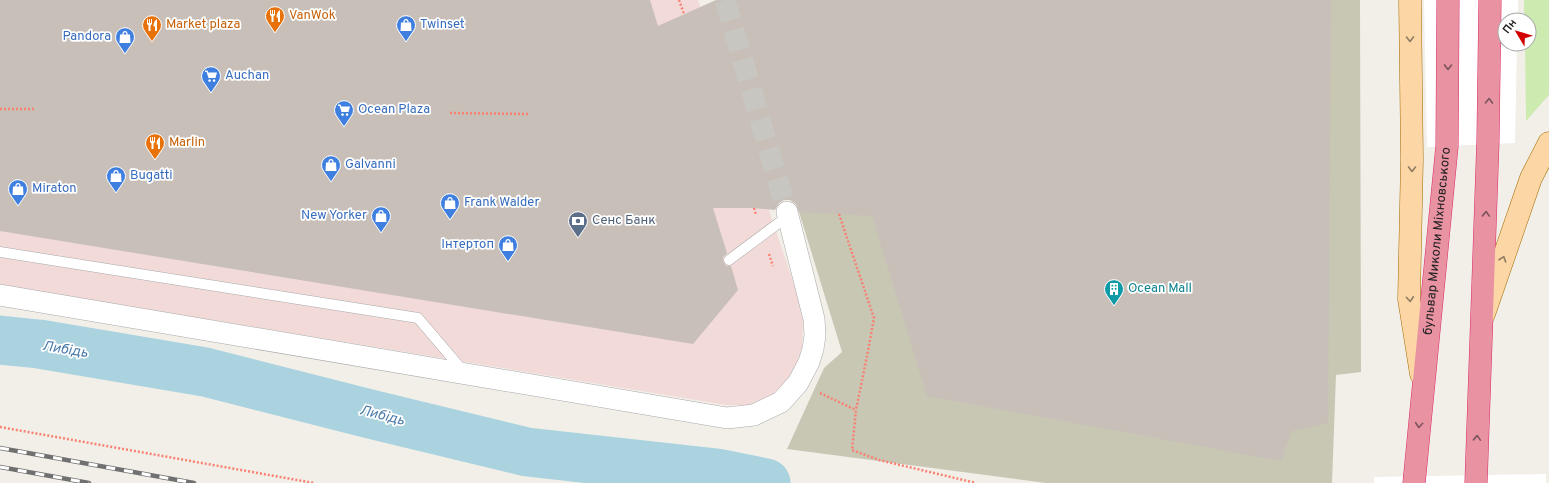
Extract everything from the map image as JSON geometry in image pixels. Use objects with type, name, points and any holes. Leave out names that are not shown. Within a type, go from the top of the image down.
[{"type":"highway","name":"бульвар Миколи Міхновського","points":[[1414,482],[1446,146],[1448,0]]},
{"type":"highway","points":[[1476,480],[1488,140],[1490,0]]},
{"type":"main road","points":[[1410,0],[1412,159],[1409,299],[1423,386]]},
{"type":"main road","points":[[1481,323],[1531,178],[1549,143]]},
{"type":"street","points":[[0,295],[727,418],[754,415],[781,402],[798,383],[809,362],[813,350],[815,335],[814,319],[788,214]]},
{"type":"lane","points":[[729,260],[763,236],[788,214]]},
{"type":"lane","points":[[0,252],[418,318],[465,373]]},
{"type":"path","points":[[679,0],[684,14]]},
{"type":"path","points":[[0,109],[34,109]]},
{"type":"path","points":[[450,113],[528,114]]},
{"type":"path","points":[[754,208],[775,271]]},
{"type":"path","points":[[839,214],[874,318],[856,410],[852,450],[879,460],[976,483]]},
{"type":"path","points":[[0,427],[314,483]]},
{"type":"shaded area","name":"Ocean Plaza","points":[[0,0],[698,0],[797,293],[803,322],[802,348],[793,374],[773,394],[748,405],[726,405],[0,285]]},
{"type":"shaded area","name":"Ocean Mall","points":[[734,0],[1360,0],[1361,372],[1336,375],[1332,483],[1046,483],[787,449],[824,368],[842,352]]},
{"type":"green space","points":[[1524,0],[1549,0],[1549,95],[1526,121],[1525,52],[1537,52],[1537,12],[1524,12]]},
{"type":"pier","points":[[1424,0],[1518,0],[1518,12],[1497,12],[1497,52],[1517,52],[1515,143],[1427,147]]},
{"type":"pier","points":[[1546,474],[1546,483],[1374,483],[1374,477]]},
{"type":"building","points":[[0,0],[650,0],[658,26],[716,0],[1331,0],[1328,423],[1292,431],[1281,461],[927,396],[872,216],[799,212],[796,204],[790,200],[784,200],[779,203],[775,210],[754,208],[713,208],[727,253],[723,257],[723,261],[726,266],[731,266],[738,290],[693,344],[0,231]]},
{"type":"waterway","name":"Либідь","points":[[0,340],[39,344],[205,372],[527,452],[717,473],[766,483]]},
{"type":"tunnel","points":[[725,0],[787,212]]},
{"type":"railway","points":[[0,448],[194,483]]},
{"type":"railway","points":[[0,467],[89,483]]},
{"type":"place","name":"VanWok","points":[[275,33]]},
{"type":"place","name":"Market plaza","points":[[152,42]]},
{"type":"place","name":"Twinset","points":[[406,42]]},
{"type":"place","name":"Pandora","points":[[125,54]]},
{"type":"place","name":"Auchan","points":[[211,93]]},
{"type":"place","name":"Ocean Plaza","points":[[344,127]]},
{"type":"place","name":"Marlin","points":[[155,160]]},
{"type":"place","name":"Galvanni","points":[[331,182]]},
{"type":"place","name":"Bugatti","points":[[116,193]]},
{"type":"place","name":"Miraton","points":[[18,206]]},
{"type":"place","name":"Frank Walder","points":[[450,220]]},
{"type":"place","name":"New Yorker","points":[[381,233]]},
{"type":"place","name":"Сенс Банк","points":[[578,238]]},
{"type":"place","name":"Інтертоп","points":[[508,262]]},
{"type":"place","name":"Ocean Mall","points":[[1114,306]]}]
